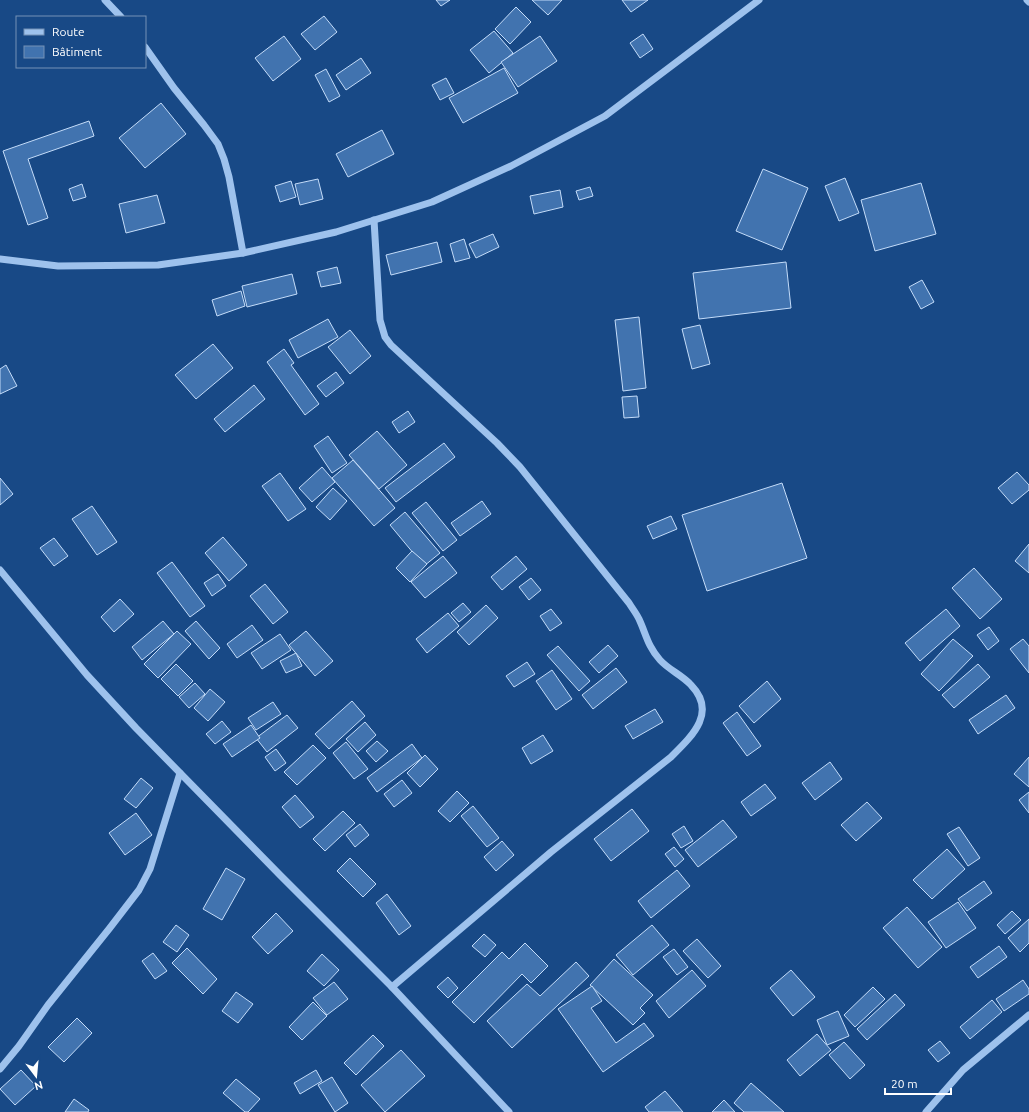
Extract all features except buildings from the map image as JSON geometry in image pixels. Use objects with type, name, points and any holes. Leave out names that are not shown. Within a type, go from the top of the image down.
[{"type":"street","points":[[105,0],[120,16]]},
{"type":"street","points":[[0,259],[58,266],[158,265],[243,253],[336,232],[432,202],[511,166],[605,116],[759,0]]},
{"type":"street","points":[[146,48],[174,88],[218,144],[229,177],[243,253]]},
{"type":"street","points":[[374,220],[380,320],[385,337],[391,345],[497,443],[520,467],[629,603],[638,618],[648,643],[660,660],[691,684],[699,694],[702,704],[702,714],[693,734],[671,757],[551,852],[392,987]]},
{"type":"street","points":[[0,570],[87,675],[284,880],[392,987],[509,1112]]},
{"type":"street","points":[[0,1069],[19,1046],[48,1005],[109,930],[139,890],[150,869],[180,773]]},
{"type":"street","points":[[926,1112],[963,1070],[1029,1015]]}]
